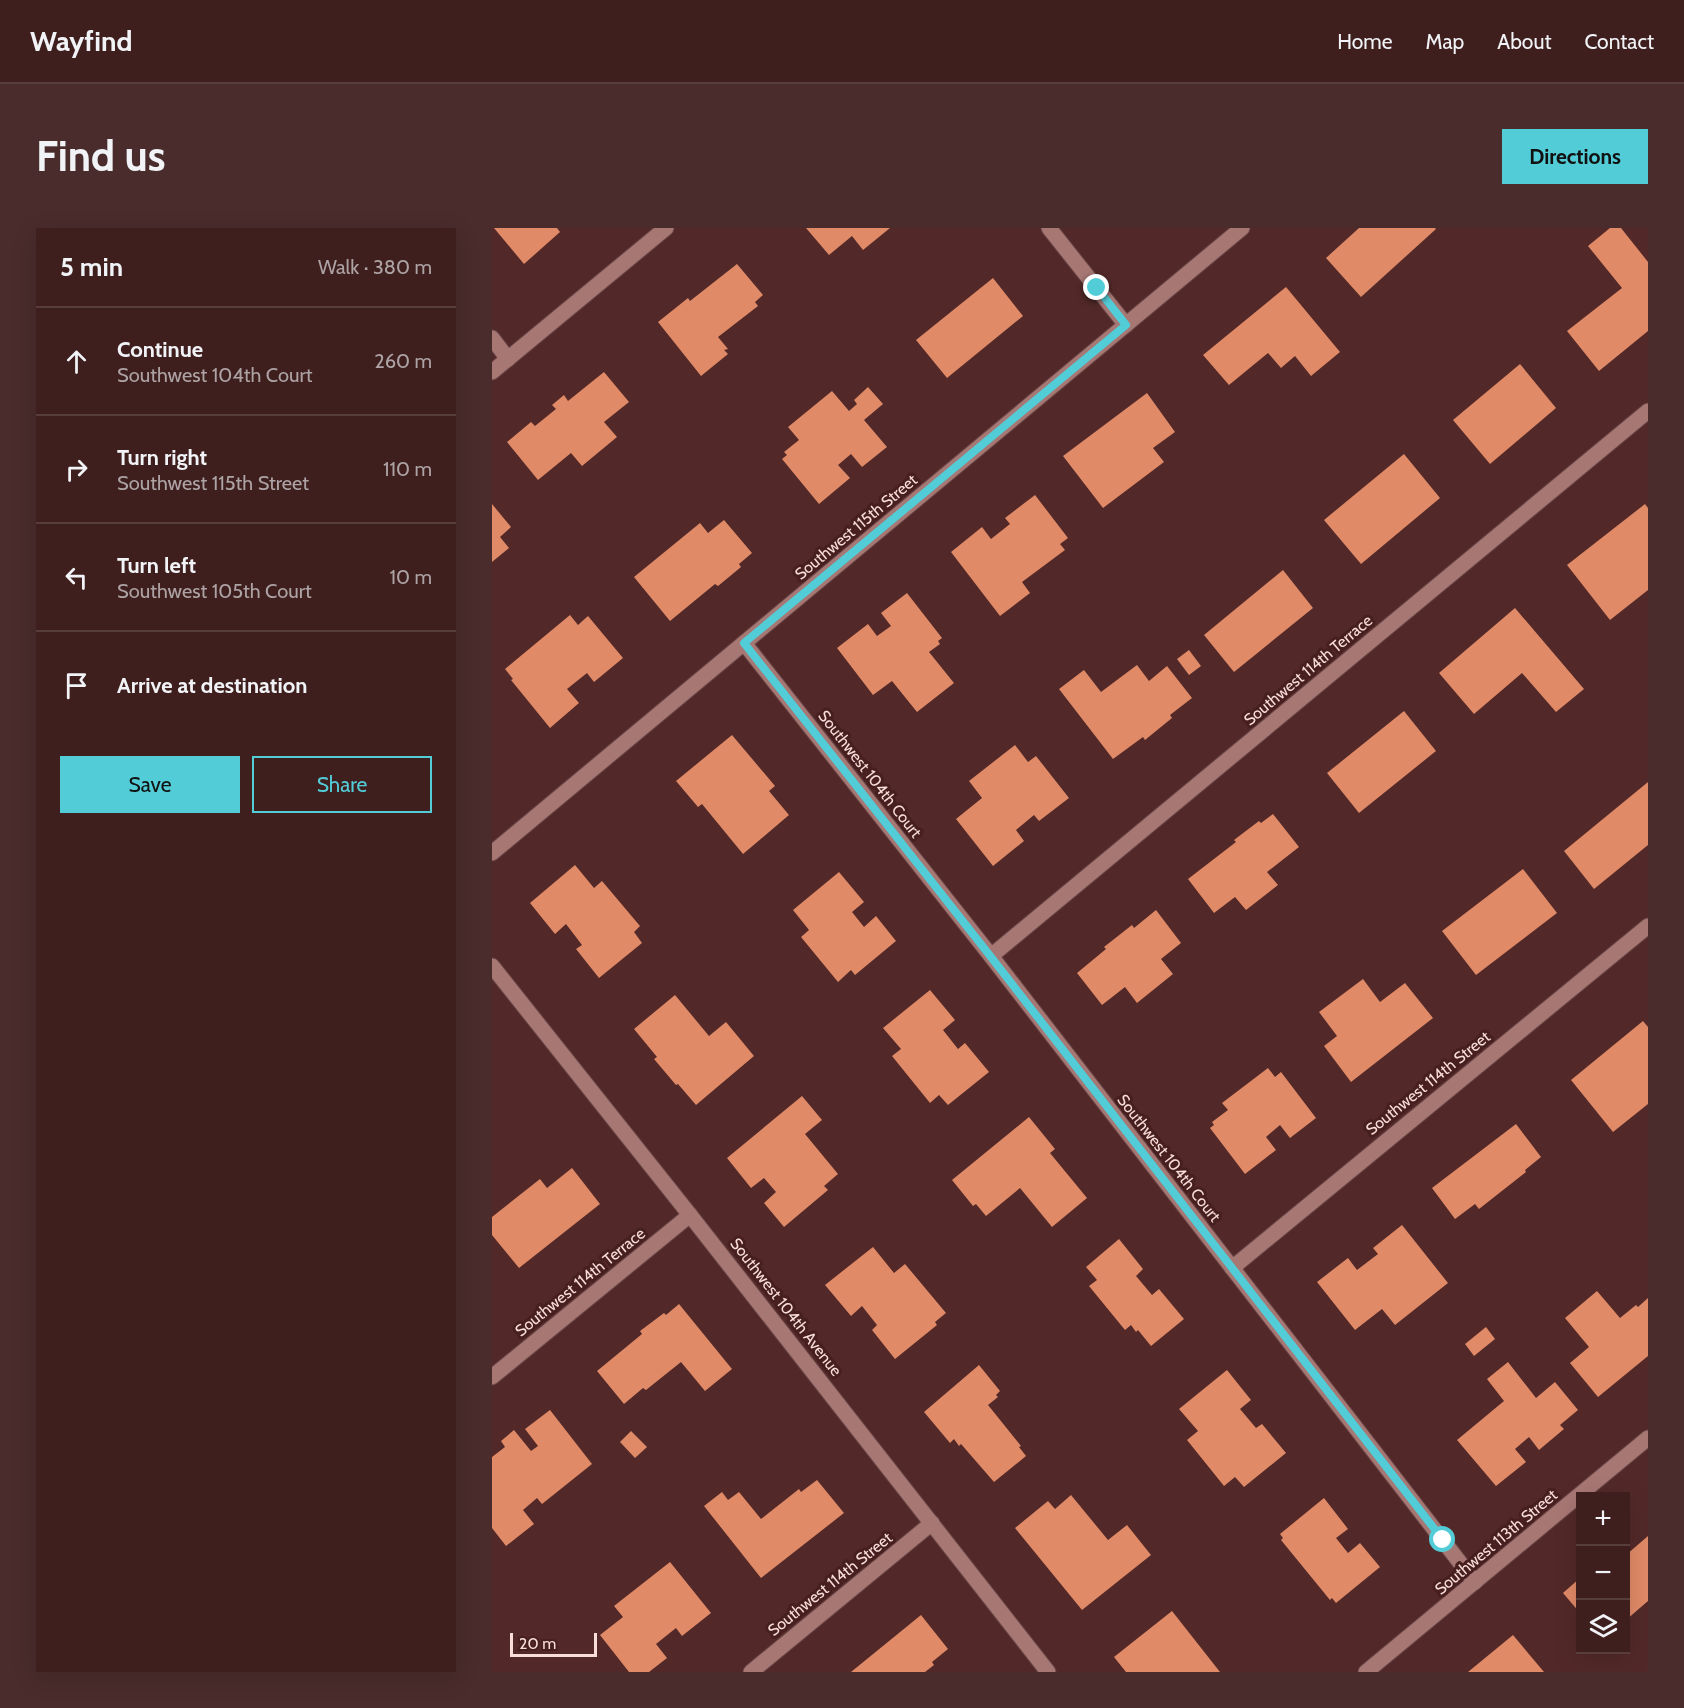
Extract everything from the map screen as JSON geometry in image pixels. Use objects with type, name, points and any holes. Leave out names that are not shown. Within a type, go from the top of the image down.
[{"type":"street","points":[[492,372],[666,228]]},
{"type":"street","points":[[1049,228],[1126,325]]},
{"type":"street","name":"Southwest 115th Street","points":[[492,853],[1242,228]]},
{"type":"street","points":[[492,338],[508,359]]},
{"type":"street","name":"Southwest 114th Terrace","points":[[991,957],[1648,411]]},
{"type":"street","name":"Southwest 104th Court","points":[[744,643],[991,957],[1475,1582]]},
{"type":"street","name":"Southwest 114th Street","points":[[1232,1268],[1648,926]]},
{"type":"street","name":"Southwest 104th Avenue","points":[[492,966],[1048,1672]]},
{"type":"street","name":"Southwest 114th Terrace","points":[[492,1377],[690,1215]]},
{"type":"street","name":"Southwest 113th Street","points":[[1366,1672],[1648,1438]]},
{"type":"street","name":"Southwest 114th Street","points":[[751,1672],[932,1523]]},
{"type":"building","points":[[494,228],[557,228],[560,232],[524,264]]},
{"type":"building","points":[[806,228],[890,228],[863,250],[852,236],[829,255]]},
{"type":"building","points":[[1359,228],[1436,229],[1361,297],[1326,258]]},
{"type":"building","points":[[1610,228],[1621,228],[1648,262],[1648,331],[1599,371],[1567,331],[1622,288],[1588,246]]},
{"type":"building","points":[[737,264],[763,295],[755,302],[758,306],[718,337],[728,349],[724,350],[728,354],[701,376],[658,322],[688,298],[690,301]]},
{"type":"building","points":[[993,278],[1023,316],[947,378],[916,340]]},
{"type":"building","points":[[1286,287],[1340,352],[1311,376],[1295,356],[1281,368],[1268,353],[1229,385],[1203,355]]},
{"type":"building","points":[[1520,364],[1556,408],[1490,464],[1453,420]]},
{"type":"building","points":[[604,372],[629,402],[604,422],[617,437],[582,466],[571,453],[538,480],[507,442],[531,422],[535,426],[556,409],[552,405],[564,395],[568,401]]},
{"type":"building","points":[[868,387],[883,404],[864,420],[887,447],[862,467],[851,454],[838,465],[850,478],[819,504],[782,459],[787,455],[784,452],[799,440],[788,427],[832,391],[849,411],[857,404],[854,400]]},
{"type":"building","points":[[1147,393],[1175,432],[1153,448],[1164,462],[1103,508],[1063,456]]},
{"type":"building","points":[[1404,454],[1440,498],[1361,564],[1324,520]]},
{"type":"building","points":[[1035,495],[1068,538],[1060,544],[1065,550],[1022,582],[1030,593],[1000,616],[951,552],[982,527],[991,539],[1010,524],[1005,518]]},
{"type":"building","points":[[492,504],[511,527],[500,537],[509,548],[492,562]]},
{"type":"building","points":[[1645,504],[1648,508],[1648,590],[1610,620],[1567,565]]},
{"type":"building","points":[[724,520],[752,553],[729,577],[718,586],[715,584],[670,621],[634,577],[700,523],[708,533]]},
{"type":"building","points":[[1283,570],[1313,608],[1234,672],[1204,635]]},
{"type":"building","points":[[907,593],[942,638],[938,641],[940,644],[929,652],[954,683],[917,712],[892,681],[873,695],[837,648],[868,624],[877,636],[891,626],[881,613]]},
{"type":"building","points":[[1515,608],[1584,689],[1556,712],[1522,673],[1474,714],[1439,673]]},
{"type":"building","points":[[570,615],[578,625],[588,616],[623,658],[594,682],[587,673],[567,689],[579,703],[550,728],[511,680],[513,679],[505,669]]},
{"type":"building","points":[[1189,650],[1201,666],[1189,675],[1177,659]]},
{"type":"building","points":[[1137,665],[1149,681],[1167,666],[1192,698],[1170,715],[1172,718],[1145,740],[1143,737],[1113,759],[1059,689],[1084,670],[1101,692]]},
{"type":"building","points":[[1404,711],[1436,751],[1359,813],[1327,773]]},
{"type":"building","points":[[732,735],[775,786],[769,791],[789,815],[743,854],[702,804],[698,807],[676,781]]},
{"type":"building","points":[[1015,745],[1028,762],[1036,756],[1069,798],[1039,821],[1034,815],[1016,830],[1024,841],[993,866],[956,819],[982,798],[969,781]]},
{"type":"building","points":[[1648,782],[1648,845],[1594,889],[1564,851]]},
{"type":"building","points":[[1273,814],[1299,847],[1267,872],[1278,885],[1246,910],[1235,897],[1214,913],[1188,879],[1236,842],[1234,840],[1259,821],[1261,823]]},
{"type":"building","points":[[575,865],[594,888],[602,881],[640,926],[634,932],[642,943],[599,978],[576,949],[582,945],[566,924],[555,934],[530,903]]},
{"type":"building","points":[[1523,869],[1557,913],[1476,975],[1442,931]]},
{"type":"building","points":[[839,872],[864,902],[852,912],[864,927],[876,916],[896,941],[855,975],[851,970],[838,982],[801,937],[809,930],[793,910]]},
{"type":"building","points":[[1156,910],[1181,943],[1161,959],[1173,974],[1137,1003],[1125,987],[1102,1005],[1077,973],[1106,949],[1104,947],[1132,925],[1134,928]]},
{"type":"building","points":[[1363,979],[1380,1002],[1405,983],[1433,1018],[1351,1082],[1324,1046],[1337,1036],[1319,1012]]},
{"type":"building","points":[[930,990],[955,1020],[943,1030],[958,1049],[965,1043],[989,1072],[948,1105],[939,1095],[930,1103],[892,1056],[901,1049],[883,1028]]},
{"type":"building","points":[[675,995],[709,1036],[726,1022],[754,1056],[696,1105],[654,1059],[657,1057],[634,1029]]},
{"type":"building","points":[[1643,1021],[1648,1027],[1648,1104],[1613,1132],[1571,1080]]},
{"type":"building","points":[[1268,1068],[1275,1077],[1281,1072],[1316,1118],[1290,1138],[1280,1125],[1266,1137],[1276,1150],[1245,1174],[1210,1128],[1214,1125],[1212,1122],[1228,1110],[1222,1103]]},
{"type":"building","points":[[802,1096],[822,1120],[805,1134],[838,1174],[824,1186],[828,1190],[784,1227],[764,1203],[776,1192],[764,1178],[751,1188],[727,1158]]},
{"type":"building","points":[[1029,1117],[1055,1149],[1050,1153],[1087,1198],[1052,1227],[1020,1188],[986,1216],[976,1204],[973,1206],[952,1180]]},
{"type":"building","points":[[1516,1124],[1541,1157],[1525,1170],[1526,1172],[1479,1209],[1475,1204],[1455,1219],[1432,1188]]},
{"type":"building","points":[[572,1168],[600,1204],[519,1268],[492,1235],[492,1217],[540,1179],[547,1188]]},
{"type":"building","points":[[1402,1225],[1448,1283],[1395,1325],[1382,1309],[1355,1330],[1317,1282],[1348,1258],[1357,1270],[1378,1254],[1373,1248]]},
{"type":"building","points":[[1119,1239],[1143,1269],[1136,1276],[1152,1295],[1159,1289],[1184,1319],[1151,1346],[1131,1325],[1125,1330],[1089,1286],[1097,1280],[1086,1267]]},
{"type":"building","points":[[873,1247],[894,1273],[905,1264],[946,1313],[935,1322],[937,1325],[895,1359],[872,1330],[877,1325],[862,1306],[851,1316],[825,1285]]},
{"type":"building","points":[[1597,1291],[1620,1318],[1648,1298],[1648,1356],[1598,1397],[1570,1363],[1589,1347],[1565,1318]]},
{"type":"building","points":[[679,1304],[732,1369],[705,1391],[681,1362],[624,1404],[597,1371],[642,1334],[640,1331]]},
{"type":"building","points":[[1486,1327],[1495,1339],[1474,1356],[1465,1344]]},
{"type":"building","points":[[1508,1362],[1536,1398],[1555,1382],[1578,1410],[1560,1425],[1564,1429],[1539,1450],[1529,1437],[1515,1449],[1526,1462],[1496,1486],[1457,1440],[1504,1401],[1487,1379]]},
{"type":"building","points":[[979,1365],[1000,1391],[996,1395],[998,1397],[988,1405],[1021,1446],[1019,1447],[1026,1456],[994,1482],[961,1444],[959,1446],[954,1439],[950,1443],[924,1412]]},
{"type":"building","points":[[1227,1370],[1251,1400],[1240,1409],[1256,1428],[1262,1424],[1286,1453],[1244,1487],[1235,1477],[1224,1486],[1187,1440],[1198,1431],[1179,1409]]},
{"type":"building","points":[[550,1410],[592,1464],[542,1504],[537,1498],[523,1510],[534,1524],[506,1546],[492,1528],[492,1457],[505,1447],[501,1441],[514,1430],[531,1451],[538,1446],[525,1429]]},
{"type":"building","points":[[631,1431],[647,1447],[635,1458],[620,1442]]},
{"type":"building","points":[[817,1480],[844,1513],[761,1578],[704,1506],[722,1492],[728,1500],[739,1492],[761,1519],[799,1489],[801,1492]]},
{"type":"building","points":[[1071,1495],[1108,1540],[1127,1525],[1151,1555],[1082,1610],[1015,1528],[1048,1501],[1055,1509]]},
{"type":"building","points":[[1324,1498],[1348,1529],[1336,1538],[1348,1553],[1360,1543],[1380,1567],[1336,1603],[1332,1598],[1330,1600],[1281,1540],[1283,1538],[1280,1534]]},
{"type":"building","points":[[1648,1536],[1648,1601],[1630,1617],[1630,1600],[1630,1552]]},
{"type":"building","points":[[670,1562],[711,1613],[682,1636],[676,1628],[656,1644],[667,1658],[649,1672],[629,1672],[600,1635],[623,1617],[614,1606]]},
{"type":"building","points":[[1576,1582],[1576,1608],[1563,1593]]},
{"type":"building","points":[[1172,1611],[1220,1672],[1126,1672],[1114,1657]]},
{"type":"building","points":[[921,1615],[948,1649],[932,1662],[934,1665],[925,1672],[851,1672]]},
{"type":"building","points":[[1513,1635],[1544,1672],[1468,1672]]},
{"type":"route","points":[[1097,288],[1126,325],[744,643],[991,957],[1443,1540]]}]
